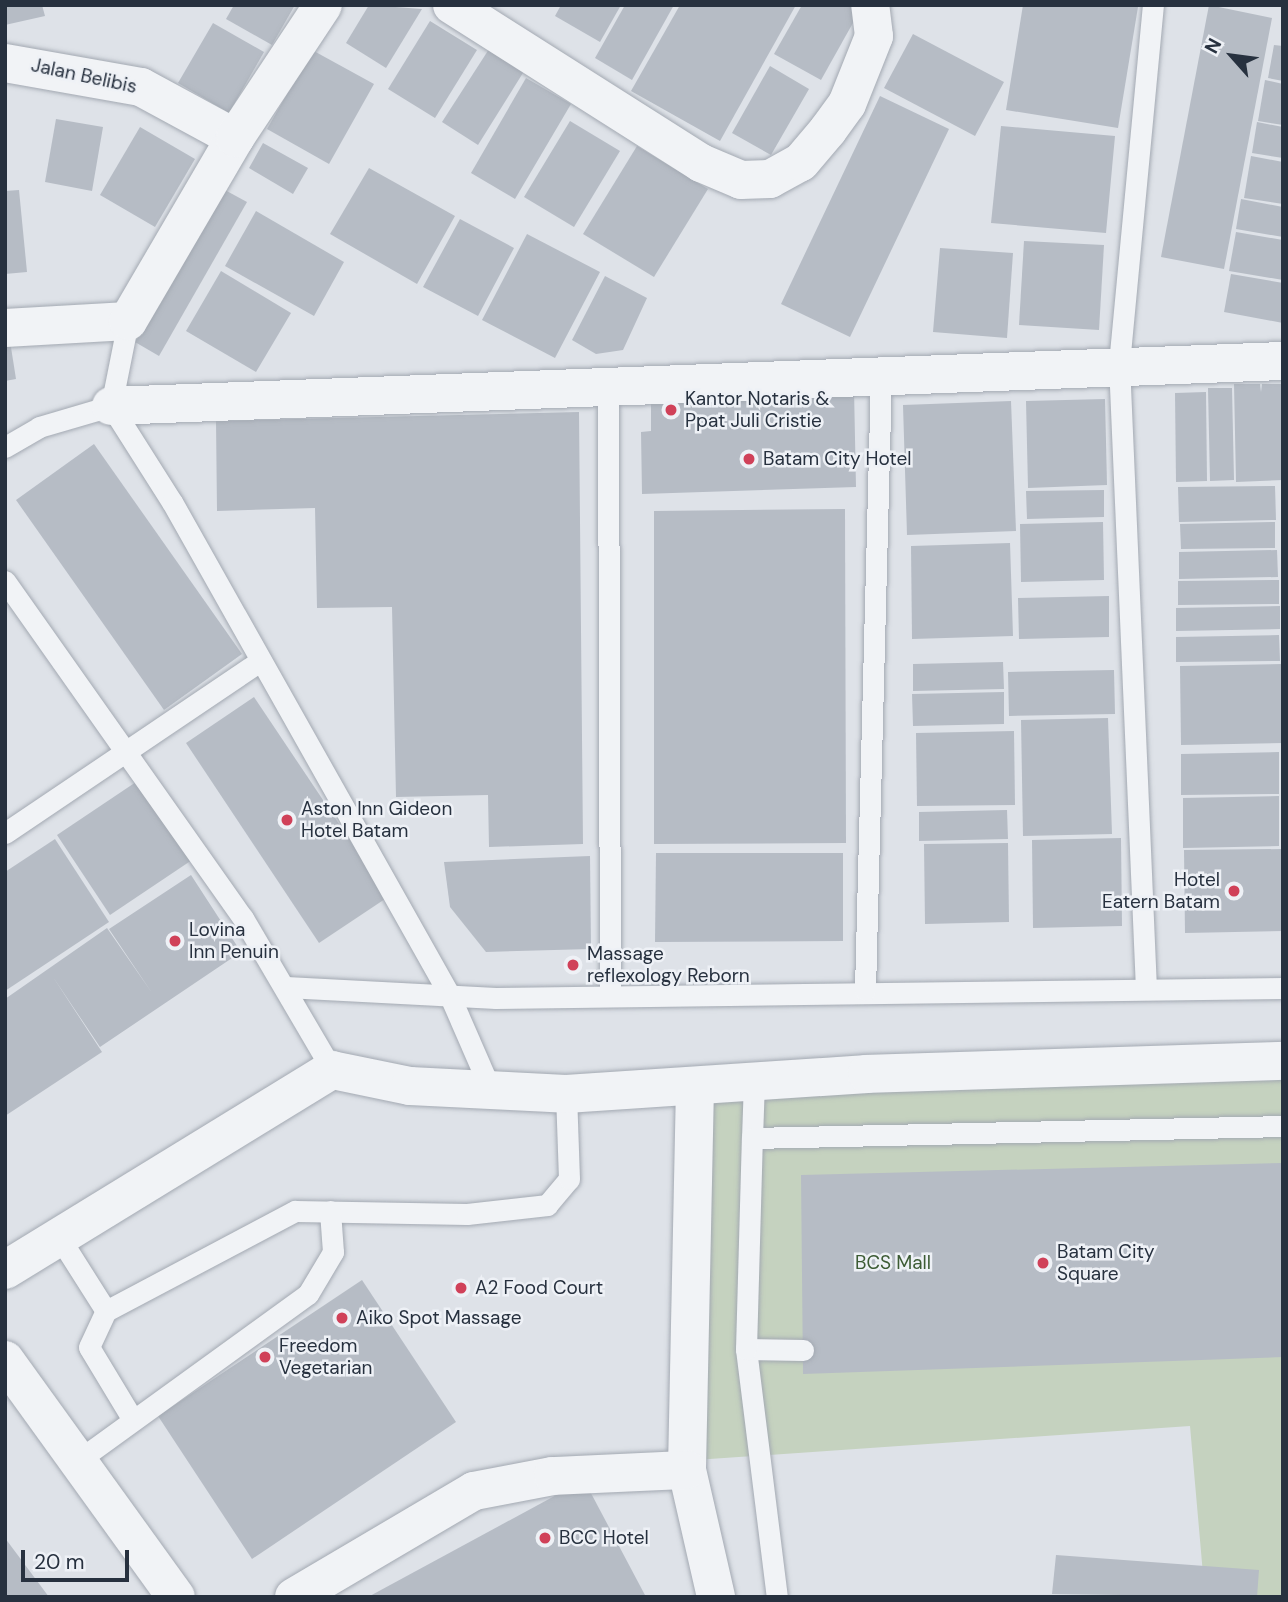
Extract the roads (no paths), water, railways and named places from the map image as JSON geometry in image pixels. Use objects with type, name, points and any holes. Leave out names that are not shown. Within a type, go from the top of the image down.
[{"type":"street","points":[[5,328],[128,321],[235,138],[323,5]]},
{"type":"street","points":[[452,5],[701,163],[741,180],[770,179],[801,162],[847,104],[872,21]]},
{"type":"street","name":"Jalan Belibis","points":[[5,63],[141,87],[235,138]]},
{"type":"street","points":[[111,406],[608,391],[881,373],[1283,361]]},
{"type":"street","points":[[5,1270],[332,1070],[410,1086],[492,1093],[566,1094],[754,1082],[1283,1060]]},
{"type":"street","points":[[695,1086],[687,1470],[716,1597]]},
{"type":"street","points":[[5,1360],[76,1462],[176,1597]]},
{"type":"street","points":[[294,1597],[474,1491],[553,1476],[687,1470]]},
{"type":"lane","points":[[1146,989],[1119,364],[1153,5]]},
{"type":"lane","points":[[128,321],[111,406],[449,994],[492,1093]]},
{"type":"lane","points":[[865,990],[881,373]]},
{"type":"lane","points":[[608,391],[610,996]]},
{"type":"lane","points":[[5,447],[38,427],[111,406]]},
{"type":"lane","points":[[5,581],[129,754],[286,987],[332,1070]]},
{"type":"lane","points":[[5,833],[129,754],[260,661]]},
{"type":"lane","points":[[286,987],[449,994],[610,996],[865,990],[1283,988]]},
{"type":"lane","points":[[754,1082],[746,1349],[777,1597]]},
{"type":"lane","points":[[133,1420],[89,1347],[106,1311],[295,1211],[467,1214],[547,1205],[569,1179],[566,1094]]},
{"type":"lane","points":[[752,1138],[1283,1126]]},
{"type":"lane","points":[[76,1462],[308,1294],[333,1252],[330,1211]]},
{"type":"lane","points":[[60,1237],[106,1311]]},
{"type":"lane","points":[[746,1349],[803,1350]]},
{"type":"place","name":"Kantor Notaris & Ppat Juli Cristie","points":[[671,410]]},
{"type":"place","name":"Batam City Hotel","points":[[749,459]]},
{"type":"place","name":"Aston Inn Gideon Hotel Batam","points":[[287,820]]},
{"type":"place","name":"Hotel Eatern Batam","points":[[1234,891]]},
{"type":"place","name":"Lovina Inn Penuin","points":[[175,941]]},
{"type":"place","name":"Massage reflexology Reborn","points":[[573,965]]},
{"type":"place","name":"Batam City Square","points":[[1043,1263]]},
{"type":"place","name":"A2 Food Court","points":[[461,1288]]},
{"type":"place","name":"Aiko Spot Massage","points":[[342,1318]]},
{"type":"place","name":"Freedom Vegetarian","points":[[265,1357]]},
{"type":"place","name":"BCC Hotel","points":[[545,1538]]},
{"type":"park label","name":"BCS Mall","points":[[893,1263]]}]
